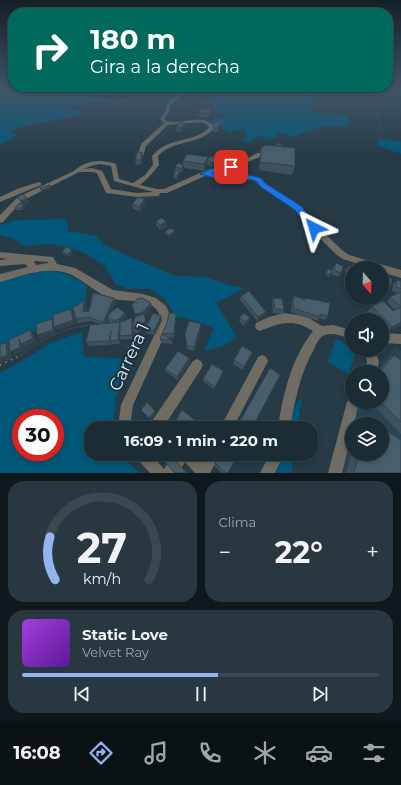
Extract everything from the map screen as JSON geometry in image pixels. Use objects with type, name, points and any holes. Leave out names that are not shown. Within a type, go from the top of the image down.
[{"type":"street","points":[[166,124],[162,119],[167,112]]},
{"type":"street","points":[[135,185],[147,176],[156,164],[155,156],[159,150],[168,145],[204,135],[208,133],[212,127],[207,122],[203,121],[166,124],[143,145],[141,155]]},
{"type":"street","points":[[0,220],[20,199],[76,172],[80,168],[87,165],[110,163],[114,165],[116,169],[116,180],[157,191],[165,191],[216,169],[231,167],[248,161],[260,153],[273,153]]},
{"type":"street","points":[[76,172],[96,170],[100,172],[108,191],[137,195],[166,194],[178,186]]},
{"type":"street","points":[[204,174],[227,178],[249,177],[258,179],[264,186],[298,208],[314,228],[346,258],[401,274]]},
{"type":"street","points":[[0,200],[33,186],[46,186]]},
{"type":"street","points":[[0,254],[50,259],[53,263],[52,267]]},
{"type":"street","points":[[0,263],[26,261],[31,263],[33,270]]},
{"type":"street","points":[[0,278],[52,267],[77,272],[111,294],[148,299],[158,304]]},
{"type":"street","name":"Carrera 1","points":[[125,421],[127,406],[166,321],[166,314],[158,304]]},
{"type":"street","points":[[260,326],[277,319],[294,317],[321,331]]},
{"type":"street","points":[[285,421],[290,388],[301,360],[314,337],[321,331],[332,329],[345,333]]},
{"type":"street","points":[[389,338],[401,338]]},
{"type":"street","points":[[230,421],[262,361]]},
{"type":"street","points":[[160,421],[197,365]]},
{"type":"street","points":[[335,473],[351,409]]},
{"type":"street","points":[[164,461],[203,471],[209,461]]},
{"type":"street","points":[[267,473],[273,461]]},
{"type":"path","points":[[377,112],[378,122],[384,131]]},
{"type":"path","points":[[141,318],[146,317],[158,304]]},
{"type":"path","points":[[0,365],[20,356],[33,345],[64,330],[87,324],[97,326]]},
{"type":"shaded area","points":[[0,112],[81,112],[77,116],[24,126],[10,131],[16,135],[14,138],[0,145]]},
{"type":"shaded area","points":[[318,112],[348,116],[349,127],[335,126],[321,128],[308,131],[295,137],[279,133],[275,138],[267,140],[262,135],[247,143],[241,141],[247,137],[245,129],[235,130],[230,133],[223,129],[221,125],[214,127],[208,121],[215,118],[224,119],[225,114],[217,113]]},
{"type":"shaded area","points":[[388,139],[401,142],[401,154],[376,145],[379,140]]},
{"type":"shaded area","points":[[67,219],[68,231],[96,236],[105,245],[176,276],[205,277],[228,285],[245,288],[216,303],[237,337],[223,346],[204,351],[214,328],[186,318],[176,317],[165,299],[150,289],[128,289],[115,284],[111,275],[104,267],[96,260],[77,250],[46,244],[24,246],[14,239],[0,235],[0,225],[17,220]]},
{"type":"shaded area","points":[[49,270],[66,274],[86,284],[86,304],[52,323],[0,348],[0,281]]},
{"type":"shaded area","points":[[82,332],[84,357],[119,358],[134,366],[116,396],[114,421],[84,421],[84,461],[128,461],[139,473],[0,473],[0,373],[29,357],[50,343]]},
{"type":"shaded area","points":[[336,339],[345,344],[345,357],[354,357],[352,365],[345,365],[345,372],[327,362]]},
{"type":"shaded area","points":[[395,347],[401,351],[401,473],[339,473],[345,448],[345,461],[389,461],[389,417],[352,417],[354,409],[389,409],[389,365],[381,365],[389,357]]},
{"type":"shaded area","points":[[302,398],[298,421],[291,421],[294,407]]},
{"type":"shaded area","points":[[282,461],[293,461],[291,473],[275,473]]},
{"type":"building","points":[[221,121],[218,128],[213,128],[214,123]]},
{"type":"building","points":[[180,122],[185,123],[181,128],[176,127]]},
{"type":"building","points":[[280,143],[282,146],[274,146]]},
{"type":"building","points":[[266,145],[295,148],[295,166],[260,162],[261,148]]},
{"type":"building","points":[[229,149],[240,158],[236,159],[225,150]]},
{"type":"building","points":[[223,151],[234,160],[230,161],[219,153]]},
{"type":"building","points":[[137,152],[142,152],[141,160],[135,160]]},
{"type":"building","points":[[187,154],[208,157],[204,164],[183,161]]},
{"type":"building","points":[[219,154],[223,157],[212,163],[207,159],[208,158]]},
{"type":"building","points":[[178,163],[184,165],[181,169],[175,167]]},
{"type":"building","points":[[176,170],[180,171],[177,176],[173,176]]},
{"type":"building","points":[[50,185],[51,187],[41,190],[40,188]]},
{"type":"building","points":[[23,194],[27,198],[21,201],[17,197]]},
{"type":"building","points":[[138,197],[145,199],[139,207],[132,204]]},
{"type":"building","points":[[18,204],[24,204],[21,208],[15,208]]},
{"type":"building","points":[[162,218],[166,222],[160,225],[156,221]]},
{"type":"building","points":[[170,228],[175,231],[169,235],[165,232]]},
{"type":"building","points":[[66,247],[72,249],[68,254],[62,252]]},
{"type":"building","points":[[336,263],[343,266],[341,273],[334,270]]},
{"type":"building","points":[[328,269],[332,271],[330,275],[326,273]]},
{"type":"building","points":[[389,278],[392,279],[391,286],[389,285]]},
{"type":"building","points":[[397,280],[401,281],[401,289],[396,287]]},
{"type":"building","points":[[249,291],[266,312],[258,317],[241,296]]},
{"type":"building","points":[[401,292],[401,305],[400,306],[390,297]]},
{"type":"building","points":[[93,293],[114,298],[103,322],[88,317],[76,319],[73,308],[84,301],[83,312],[89,311]]},
{"type":"building","points":[[294,296],[304,299],[304,301],[305,298],[330,303],[328,316],[320,314],[320,317],[293,308]]},
{"type":"building","points":[[142,298],[151,303],[143,312],[135,314],[132,305],[137,299]]},
{"type":"building","points":[[273,298],[282,299],[284,310],[275,309]]},
{"type":"building","points":[[387,305],[393,311],[401,307],[401,322],[392,327],[389,324],[389,313],[379,313],[372,306]]},
{"type":"building","points":[[117,307],[125,313],[118,320],[108,320],[109,314]]},
{"type":"building","points":[[71,309],[73,320],[54,327],[53,315]]},
{"type":"building","points":[[153,313],[161,316],[154,331],[145,329]]},
{"type":"building","points":[[169,313],[176,313],[174,333],[162,334],[167,323]]},
{"type":"building","points":[[244,313],[250,318],[245,322],[240,317]]},
{"type":"building","points":[[144,314],[146,321],[141,324],[137,330],[133,328],[135,317]]},
{"type":"building","points":[[132,318],[132,335],[120,336],[120,322]]},
{"type":"building","points":[[52,319],[53,330],[37,335],[36,324]]},
{"type":"building","points":[[189,321],[201,324],[194,347],[187,345],[185,334]]},
{"type":"building","points":[[120,322],[118,340],[110,341],[111,331],[109,341],[86,342],[90,325]]},
{"type":"building","points":[[30,330],[33,338],[21,344],[19,339],[20,347],[10,352],[9,340]]},
{"type":"building","points":[[135,333],[144,336],[136,352],[127,349]]},
{"type":"building","points":[[162,334],[172,340],[160,339]]},
{"type":"building","points":[[6,342],[7,355],[0,358],[0,345]]},
{"type":"building","points":[[242,346],[252,352],[244,367],[234,360]]},
{"type":"building","points":[[178,351],[189,358],[177,377],[165,369]]},
{"type":"building","points":[[394,355],[401,360],[401,422],[388,409],[389,365],[386,365]]},
{"type":"building","points":[[212,364],[223,371],[215,387],[203,379]]},
{"type":"building","points":[[270,368],[280,375],[256,421],[240,421]]},
{"type":"building","points":[[147,402],[155,411],[149,418],[141,410]]},
{"type":"building","points":[[182,410],[196,421],[175,421]]},
{"type":"building","points":[[389,432],[401,440],[401,473],[354,473],[357,461],[389,461]]},
{"type":"building","points":[[164,461],[176,461],[187,473],[175,473]]},
{"type":"building","points":[[216,461],[234,461],[228,473],[226,473],[215,463]]},
{"type":"route","points":[[231,167],[208,171],[204,174],[227,178],[238,179],[249,177],[258,179],[269,190],[291,202],[298,208],[314,228]]}]
